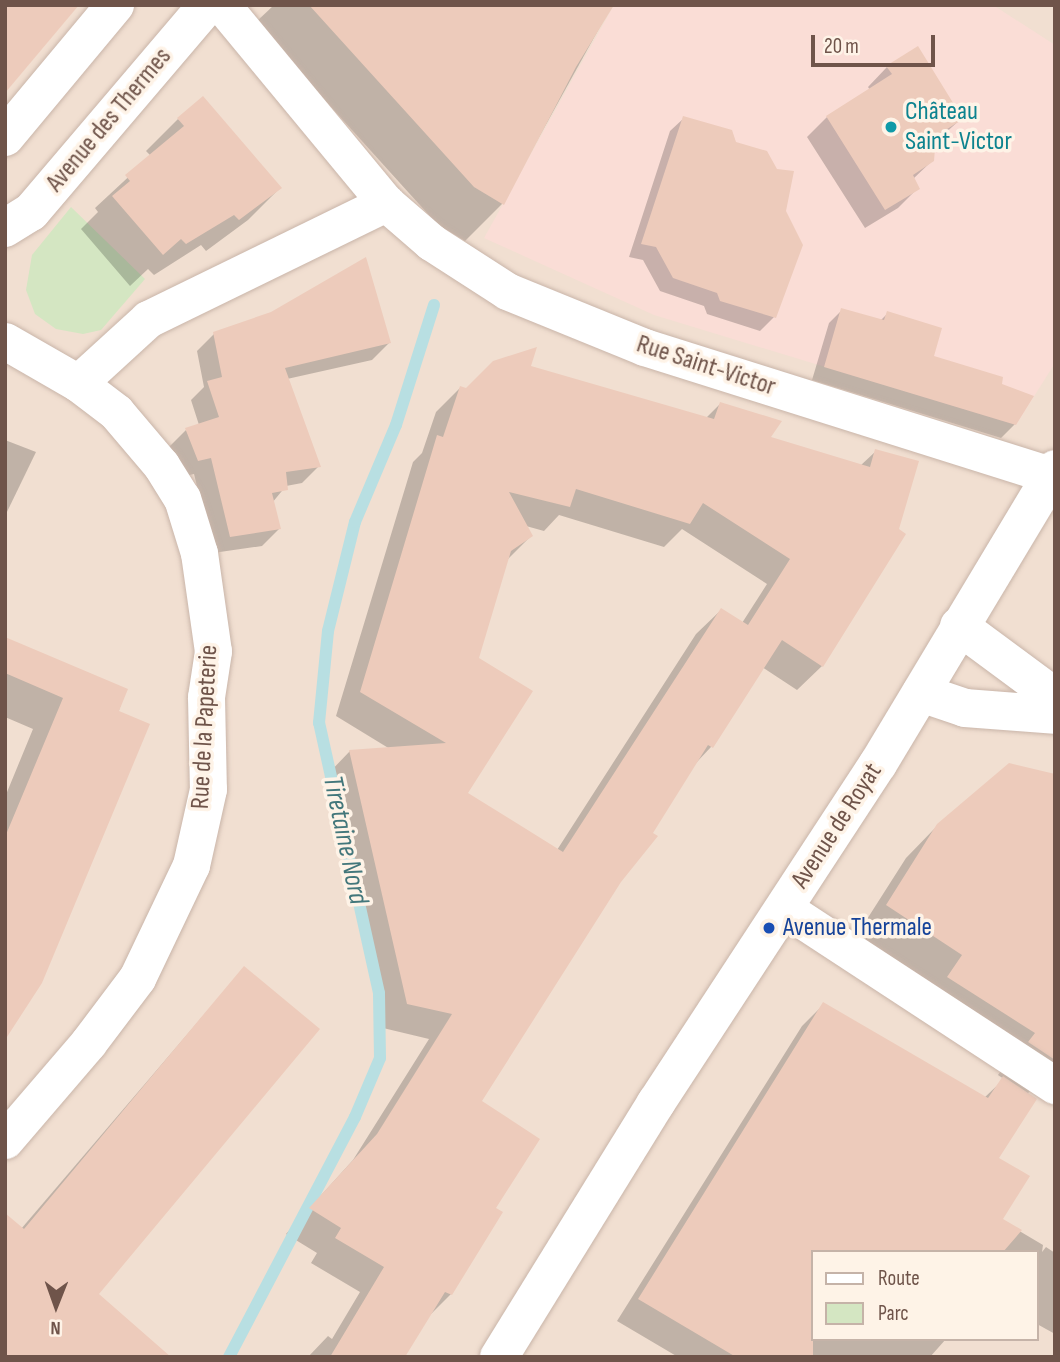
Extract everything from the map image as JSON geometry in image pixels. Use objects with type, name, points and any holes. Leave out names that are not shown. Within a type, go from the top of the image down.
[{"type":"main road","points":[[5,136],[115,5]]},
{"type":"main road","name":"Avenue des Thermes","points":[[5,228],[31,212],[207,5]]},
{"type":"main road","name":"Avenue de Royat","points":[[499,1357],[921,693],[1053,472]]},
{"type":"main road","points":[[959,626],[1055,697]]},
{"type":"main road","points":[[921,693],[965,708],[1055,716]]},
{"type":"street","name":"Rue Saint-Victor","points":[[222,5],[386,204],[441,249],[507,291],[632,342],[1053,472]]},
{"type":"street","points":[[78,383],[148,319],[386,204]]},
{"type":"street","name":"Rue de la Papeterie","points":[[5,341],[78,383],[116,412],[161,465],[181,498],[198,553],[213,651],[206,697],[208,789],[191,866],[137,978],[88,1043],[5,1140]]},
{"type":"street","points":[[784,908],[1055,1085]]},
{"type":"shaded area","points":[[5,5],[1055,5],[1055,1357],[5,1357]]},
{"type":"shaded area","points":[[614,5],[993,5],[1055,45],[1055,363],[1016,425],[654,315],[484,238]]},
{"type":"green space","points":[[71,207],[145,279],[101,330],[83,334],[56,329],[35,314],[26,290],[32,255]]},
{"type":"building","points":[[5,5],[79,5],[5,93]]},
{"type":"building","points":[[309,5],[614,5],[576,67],[504,205],[474,187]]},
{"type":"building","name":"Château Saint-Victor","points":[[918,46],[963,119],[936,136],[934,161],[913,175],[920,189],[885,210],[826,116],[892,74],[886,66]]},
{"type":"building","points":[[203,96],[282,188],[239,220],[234,215],[186,244],[181,239],[163,255],[112,196],[130,181],[125,175],[184,126],[177,118]]},
{"type":"building","points":[[683,116],[732,130],[736,142],[767,151],[777,169],[794,171],[786,211],[803,245],[776,318],[720,301],[717,293],[673,278],[656,247],[641,244]]},
{"type":"building","points":[[366,257],[391,343],[285,368],[321,467],[286,472],[288,490],[272,493],[281,529],[230,537],[211,458],[198,461],[185,428],[219,417],[207,381],[222,377],[213,332],[271,312]]},
{"type":"building","points":[[841,308],[884,320],[887,311],[942,328],[934,356],[1003,377],[1002,384],[1034,396],[1016,425],[824,367]]},
{"type":"building","points":[[537,347],[531,366],[714,419],[720,402],[782,421],[771,437],[870,467],[875,449],[919,461],[899,529],[906,534],[823,667],[782,640],[713,748],[708,745],[653,833],[658,836],[621,882],[482,1101],[540,1139],[496,1208],[503,1212],[452,1295],[445,1292],[405,1357],[330,1357],[384,1267],[335,1238],[341,1228],[309,1208],[377,1134],[452,1014],[407,1004],[349,750],[446,743],[360,692],[437,435],[443,437],[460,386],[466,388],[493,361]],"holes":[[[576,489],[690,524],[703,503],[790,559],[748,625],[721,608],[563,852],[468,793],[533,691],[479,658],[511,551],[533,536],[509,492],[570,507]]]},
{"type":"building","points":[[5,637],[128,689],[119,711],[150,724],[42,983],[5,1040],[5,837],[63,698],[5,673]]},
{"type":"building","points":[[1009,763],[1055,774],[1055,1060],[1028,1042],[1035,1033],[947,977],[962,955],[886,905],[937,824]]},
{"type":"building","points":[[244,966],[320,1029],[99,1294],[171,1357],[5,1357],[5,1213],[24,1229]]},
{"type":"building","points":[[823,1002],[988,1098],[1003,1076],[1037,1099],[999,1158],[1030,1176],[1003,1219],[1022,1230],[1005,1250],[811,1250],[813,1357],[736,1357],[638,1299]]},
{"type":"waterway","name":"Tiretaine Nord","points":[[229,1357],[355,1117],[380,1058],[379,993],[319,723],[328,631],[355,522],[396,425],[434,305]]},
{"type":"place","name":"Château Saint-Victor","points":[[891,127]]},
{"type":"place","name":"Avenue Thermale","points":[[769,928]]}]
